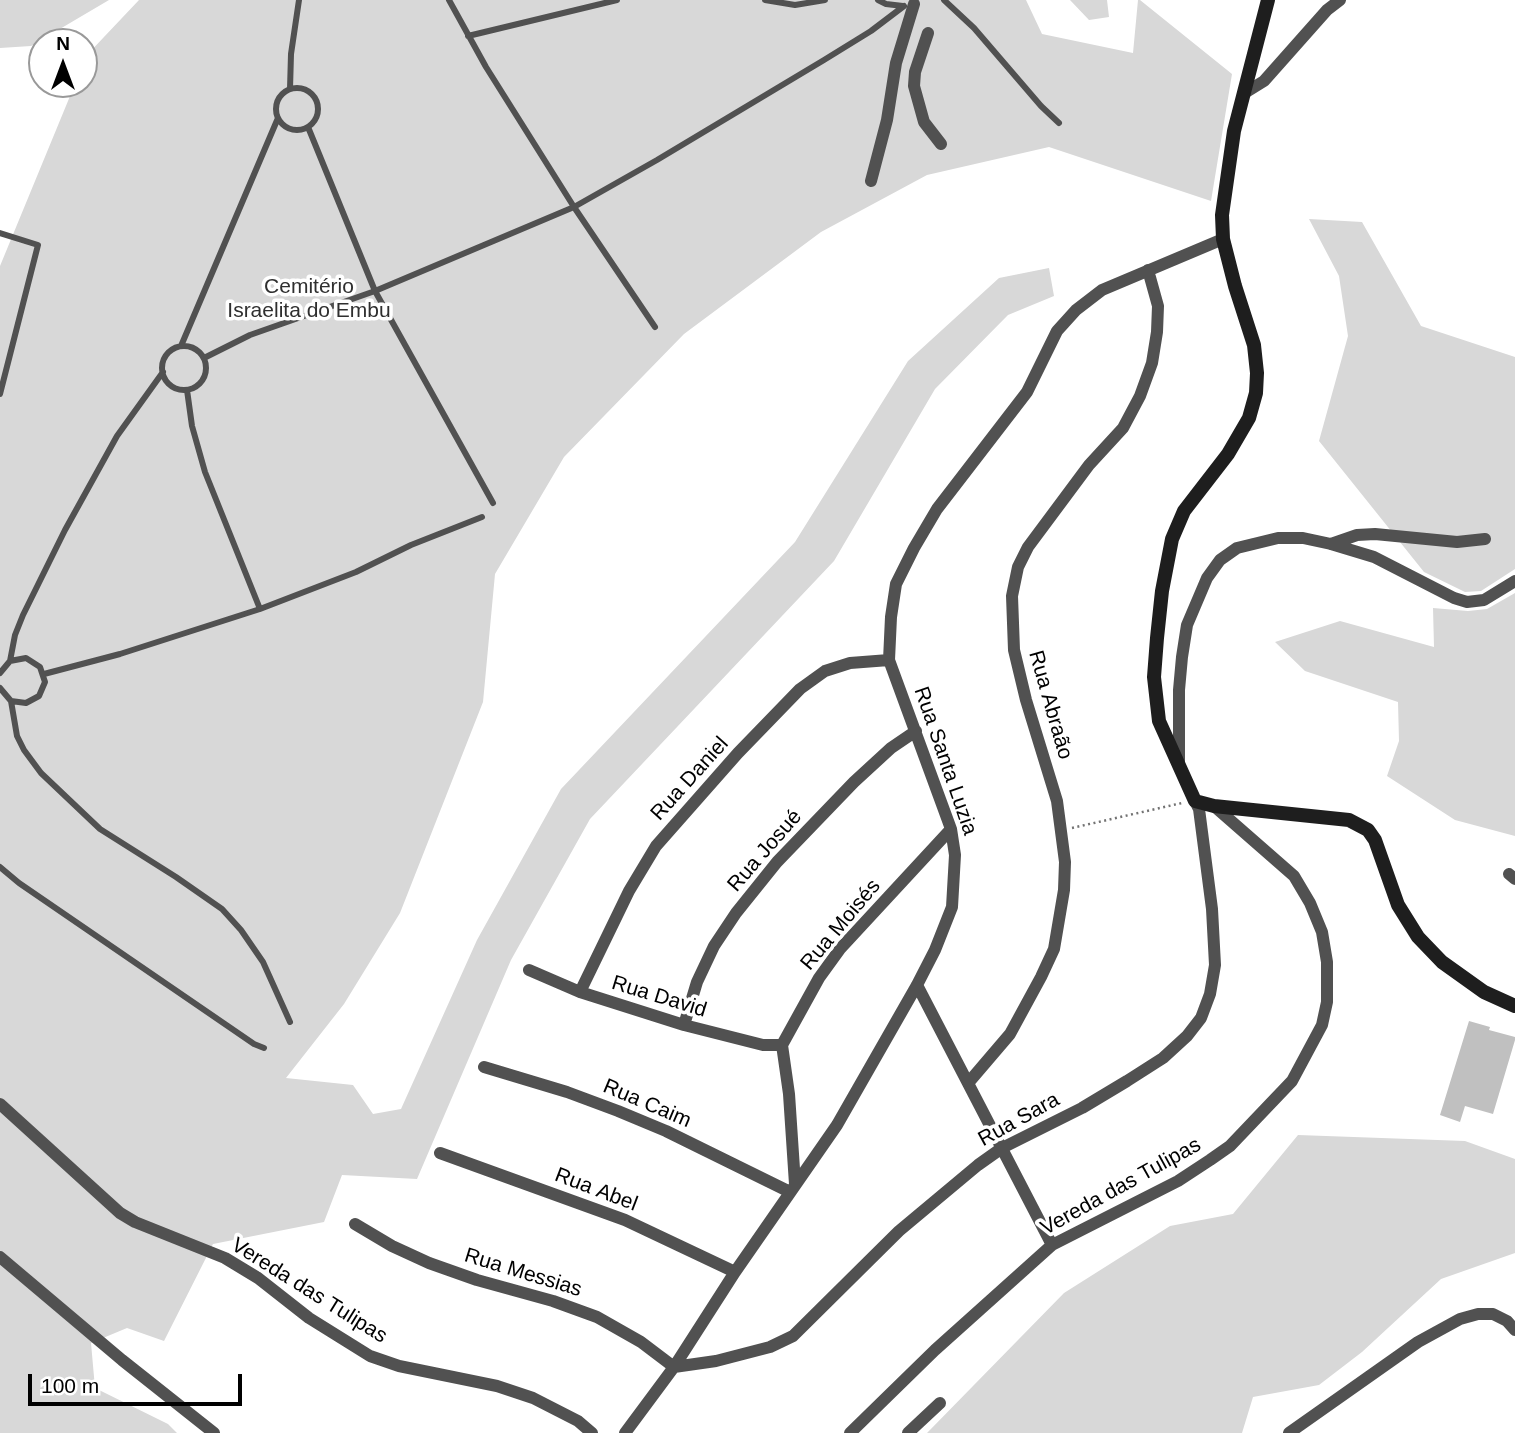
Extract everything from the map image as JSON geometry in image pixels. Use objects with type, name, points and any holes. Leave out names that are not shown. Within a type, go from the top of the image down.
[{"type":"main road","points":[[1268,0],[1243,94],[1227,169],[1222,215],[1223,239],[1254,345],[1256,393],[1249,418],[1228,454],[1184,511],[1172,539],[1162,590],[1154,677],[1159,721],[1195,800],[1214,806],[1349,820],[1368,830],[1398,905],[1418,937],[1442,962],[1484,992],[1515,1006]]},
{"type":"street","points":[[1243,94],[1264,81],[1327,10],[1340,0]]},
{"type":"street","points":[[871,181],[887,120],[895,63],[913,4]]},
{"type":"street","points":[[928,33],[915,72],[914,86],[924,122],[940,144]]},
{"type":"street","name":"Rua Santa Luzia","points":[[674,1367],[735,1272],[837,1125],[917,985],[952,907],[955,855],[951,829],[890,660],[891,617],[896,584],[937,509],[1027,392],[1057,331],[1076,310],[1102,290],[1223,239]]},
{"type":"street","name":"Rua Abraão","points":[[968,1082],[1010,1034],[1028,1004],[1054,949],[1064,890],[1062,830],[1044,753],[1014,650],[1012,596],[1018,567],[1028,547],[1089,465],[1123,428],[1140,396],[1152,363],[1157,332],[1158,306],[1148,270]]},
{"type":"street","points":[[1331,544],[1357,535],[1374,534],[1457,542],[1485,539]]},
{"type":"street","points":[[1179,769],[1181,656],[1187,625],[1207,578],[1220,560],[1237,548],[1278,538],[1303,538],[1331,544],[1374,557],[1466,602],[1484,600],[1515,581]]},
{"type":"street","name":"Rua Daniel","points":[[580,992],[629,891],[656,846],[738,753],[800,689],[825,671],[850,663],[890,660]]},
{"type":"street","name":"Rua Josué","points":[[684,1025],[697,982],[714,946],[736,913],[778,862],[854,782],[891,748],[916,731]]},
{"type":"street","name":"Rua Sara","points":[[674,1367],[716,1361],[770,1347],[793,1336],[899,1231],[1002,1148],[1082,1108],[1163,1058],[1187,1036],[1201,1018],[1210,994],[1215,965],[1215,939],[1199,809],[1195,800]]},
{"type":"street","name":"Vereda das Tulipas","points":[[850,1433],[935,1350],[1052,1245],[1178,1181],[1230,1146],[1292,1081],[1322,1025],[1326,1002],[1327,962],[1322,932],[1310,902],[1294,876],[1214,806]]},
{"type":"street","name":"Rua Moisés","points":[[782,1045],[819,978],[840,949],[951,829]]},
{"type":"street","name":"Rua David","points":[[529,970],[580,992],[684,1025],[763,1045],[782,1045]]},
{"type":"street","points":[[917,985],[1052,1245]]},
{"type":"street","points":[[782,1045],[789,1094],[793,1188]]},
{"type":"street","name":"Rua Caim","points":[[484,1067],[567,1092],[642,1121],[793,1188]]},
{"type":"street","name":"Vereda das Tulipas","points":[[0,1104],[120,1213],[135,1222],[225,1258],[258,1278],[309,1318],[370,1356],[400,1366],[497,1386],[533,1398],[578,1421],[592,1433]]},
{"type":"street","name":"Rua Abel","points":[[440,1153],[625,1220],[735,1272]]},
{"type":"street","name":"Rua Messias","points":[[355,1224],[392,1246],[429,1263],[597,1317],[641,1342],[674,1367]]},
{"type":"street","points":[[0,1257],[214,1433]]},
{"type":"street","points":[[1289,1433],[1418,1342],[1460,1319],[1478,1314],[1493,1314],[1507,1321],[1515,1330]]},
{"type":"street","points":[[625,1433],[674,1367]]},
{"type":"street","points":[[908,1433],[940,1403]]},
{"type":"lane","points":[[290,89],[291,54],[299,0]]},
{"type":"lane","points":[[449,0],[468,36],[574,207],[655,327]]},
{"type":"lane","points":[[468,36],[617,0]]},
{"type":"lane","points":[[765,0],[795,5],[825,0]]},
{"type":"lane","points":[[878,0],[886,4],[913,4]]},
{"type":"lane","points":[[944,0],[974,28],[1059,123]]},
{"type":"lane","points":[[204,358],[250,335],[375,291],[574,207],[836,53],[913,4]]},
{"type":"lane","points":[[181,346],[278,118],[276,104],[279,97],[290,89],[304,89],[315,97],[319,110],[309,127],[302,130],[287,128],[278,118]]},
{"type":"lane","points":[[309,127],[375,291],[494,503]]},
{"type":"lane","points":[[0,233],[38,244],[0,394]]},
{"type":"lane","points":[[181,346],[194,348],[204,358],[206,372],[200,384],[180,390],[168,384],[163,372],[164,358],[169,352],[181,346]]},
{"type":"lane","points":[[0,673],[10,661],[15,635],[23,615],[65,530],[117,436],[163,372]]},
{"type":"lane","points":[[187,390],[192,426],[205,471],[260,609]]},
{"type":"lane","points":[[44,674],[83,665],[260,609],[356,572],[411,545],[482,517]]},
{"type":"lane","points":[[0,688],[11,701],[18,704],[33,701],[43,689],[44,674],[40,667],[26,658],[10,661]]},
{"type":"lane","points":[[11,701],[17,736],[41,773],[100,830],[222,909],[263,962],[290,1022]]},
{"type":"lane","points":[[0,867],[19,883],[254,1044],[264,1048]]},
{"type":"path","points":[[1062,830],[1195,800]]},
{"type":"green space","points":[[0,0],[109,0],[62,28],[28,28],[28,46],[0,48]]},
{"type":"green space","name":"Cemitério Israelita do Embu","points":[[139,0],[1026,0],[1042,34],[1133,53],[1140,0],[1232,74],[1211,201],[1049,147],[927,175],[821,232],[684,334],[564,457],[495,574],[483,702],[400,913],[344,1004],[286,1078],[353,1085],[373,1114],[401,1109],[477,940],[561,789],[795,542],[908,361],[999,278],[1049,268],[1054,296],[1008,315],[935,389],[834,561],[590,819],[511,960],[417,1179],[342,1175],[324,1222],[213,1244],[164,1341],[127,1328],[91,1343],[95,1388],[168,1424],[177,1433],[0,1433],[0,266],[69,98],[98,98],[98,43]]},
{"type":"green space","points":[[1070,0],[1107,0],[1109,17],[1089,20]]},
{"type":"green space","points":[[1309,219],[1362,222],[1421,326],[1515,357],[1515,569],[1481,591],[1465,592],[1424,572],[1319,441],[1348,336],[1339,276]]},
{"type":"green space","points":[[1515,593],[1515,836],[1455,820],[1387,776],[1399,741],[1398,702],[1305,671],[1275,642],[1340,621],[1434,647],[1433,608],[1468,611],[1487,609]]},
{"type":"green space","points":[[1298,1135],[1465,1141],[1515,1159],[1515,1253],[1441,1279],[1362,1352],[1319,1385],[1253,1397],[1242,1433],[927,1433],[1064,1293],[1170,1226],[1233,1214]]},
{"type":"building","points":[[1469,1021],[1515,1037],[1515,1040],[1493,1114],[1465,1106],[1460,1122],[1440,1115]]}]
